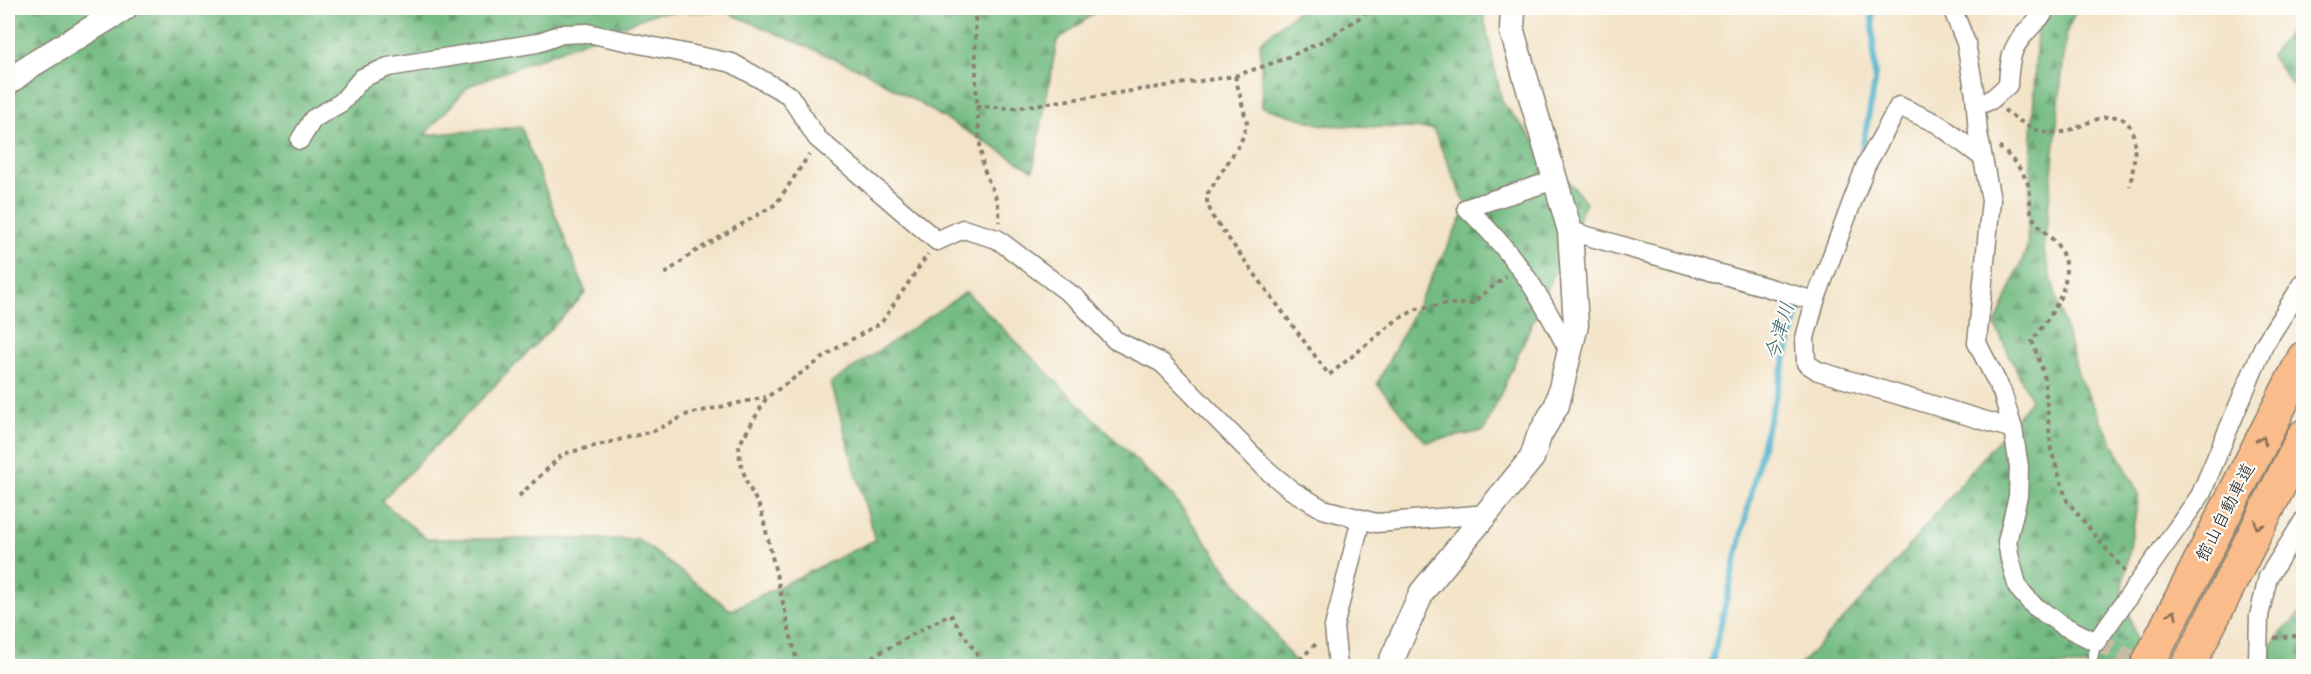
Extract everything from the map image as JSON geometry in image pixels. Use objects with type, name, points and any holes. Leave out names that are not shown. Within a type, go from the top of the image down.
[{"type":"highway","name":"館山自動車道","points":[[2147,666],[2304,358]]},
{"type":"highway","name":"館山自動車道","points":[[2188,666],[2304,436]]},
{"type":"street","points":[[8,83],[30,66],[125,8]]},
{"type":"street","points":[[1389,666],[1422,592],[1532,458],[1539,436],[1557,405],[1576,325],[1570,231],[1512,31],[1513,8]]},
{"type":"street","points":[[1952,8],[1966,42],[1984,103],[1977,127],[1991,200],[1977,343],[2002,392],[2013,429],[2019,467],[2018,496],[2007,542],[2018,588],[2033,605],[2062,625],[2096,642],[2200,496],[2264,345],[2304,282]]},
{"type":"street","points":[[1984,103],[2008,85],[2009,58],[2013,47],[2043,14]]},
{"type":"street","points":[[300,140],[313,120],[342,102],[362,78],[388,67],[537,43],[562,34],[587,33],[732,63],[789,95],[817,138],[937,241],[963,229],[997,239],[1077,299],[1115,340],[1162,363],[1243,446],[1291,490],[1323,509],[1376,524],[1488,514]]},
{"type":"street","points":[[1982,157],[1938,124],[1899,106],[1866,165],[1815,301],[1805,338],[1806,363],[1818,371],[2013,429]]},
{"type":"street","points":[[1555,180],[1467,208],[1505,247],[1524,271],[1539,293],[1569,353]]},
{"type":"street","points":[[1570,231],[1815,301]]},
{"type":"street","points":[[1338,666],[1334,627],[1361,519]]},
{"type":"street","points":[[2255,666],[2259,616],[2268,577],[2302,527]]},
{"type":"lane","points":[[2091,666],[2096,642]]},
{"type":"path","points":[[975,8],[976,106],[982,165],[1001,209],[997,239]]},
{"type":"path","points":[[976,106],[1014,108],[1235,76],[1284,59],[1325,40],[1362,16],[1369,8]]},
{"type":"path","points":[[1235,76],[1247,123],[1241,142],[1208,193],[1206,201],[1212,216],[1329,375],[1398,319],[1417,309],[1444,304],[1471,304],[1507,276],[1524,271]]},
{"type":"path","points":[[1984,103],[2039,130],[2057,134],[2107,117],[2118,117],[2129,124],[2135,141],[2130,186]]},
{"type":"path","points":[[1977,127],[2014,160],[2029,187],[2031,214],[2059,247],[2067,276],[2063,294],[2032,341],[2044,374],[2051,450],[2067,501],[2136,585]]},
{"type":"path","points":[[665,274],[691,254],[776,204],[805,162],[817,138]]},
{"type":"path","points":[[519,496],[563,454],[654,431],[688,414],[767,397],[840,346],[881,323],[937,241]]},
{"type":"path","points":[[767,397],[739,445],[740,461],[760,510],[798,666]]},
{"type":"path","points":[[856,666],[950,614],[985,666]]},
{"type":"path","points":[[1293,666],[1334,627]]},
{"type":"path","points":[[2259,637],[2289,638],[2304,635]]},
{"type":"green space","points":[[8,8],[1101,8],[1057,41],[1033,170],[866,72],[724,11],[656,13],[469,86],[424,135],[521,127],[586,293],[381,501],[427,539],[638,539],[731,610],[875,540],[831,383],[966,292],[1173,497],[1298,666],[8,666]]},
{"type":"green space","points":[[1301,8],[1482,8],[1502,102],[1586,202],[1484,431],[1426,442],[1377,384],[1467,208],[1433,129],[1323,125],[1262,107],[1260,42]]},
{"type":"green space","points":[[2033,8],[2077,8],[2066,34],[2044,252],[2079,378],[2139,494],[2122,593],[2145,666],[1799,666],[1883,577],[2031,400],[1995,325],[2027,249],[2037,28]]},
{"type":"green space","points":[[2303,13],[2304,98],[2302,98],[2271,56]]},
{"type":"green space","points":[[2303,610],[2303,666],[2251,666]]},
{"type":"waterway","name":"今津川","points":[[1859,164],[1875,83],[1872,8]]},
{"type":"waterway","name":"今津川","points":[[1711,666],[1764,439],[1797,316],[1805,301]]},
{"type":"tunnel","points":[[2096,642],[2148,666]]}]
